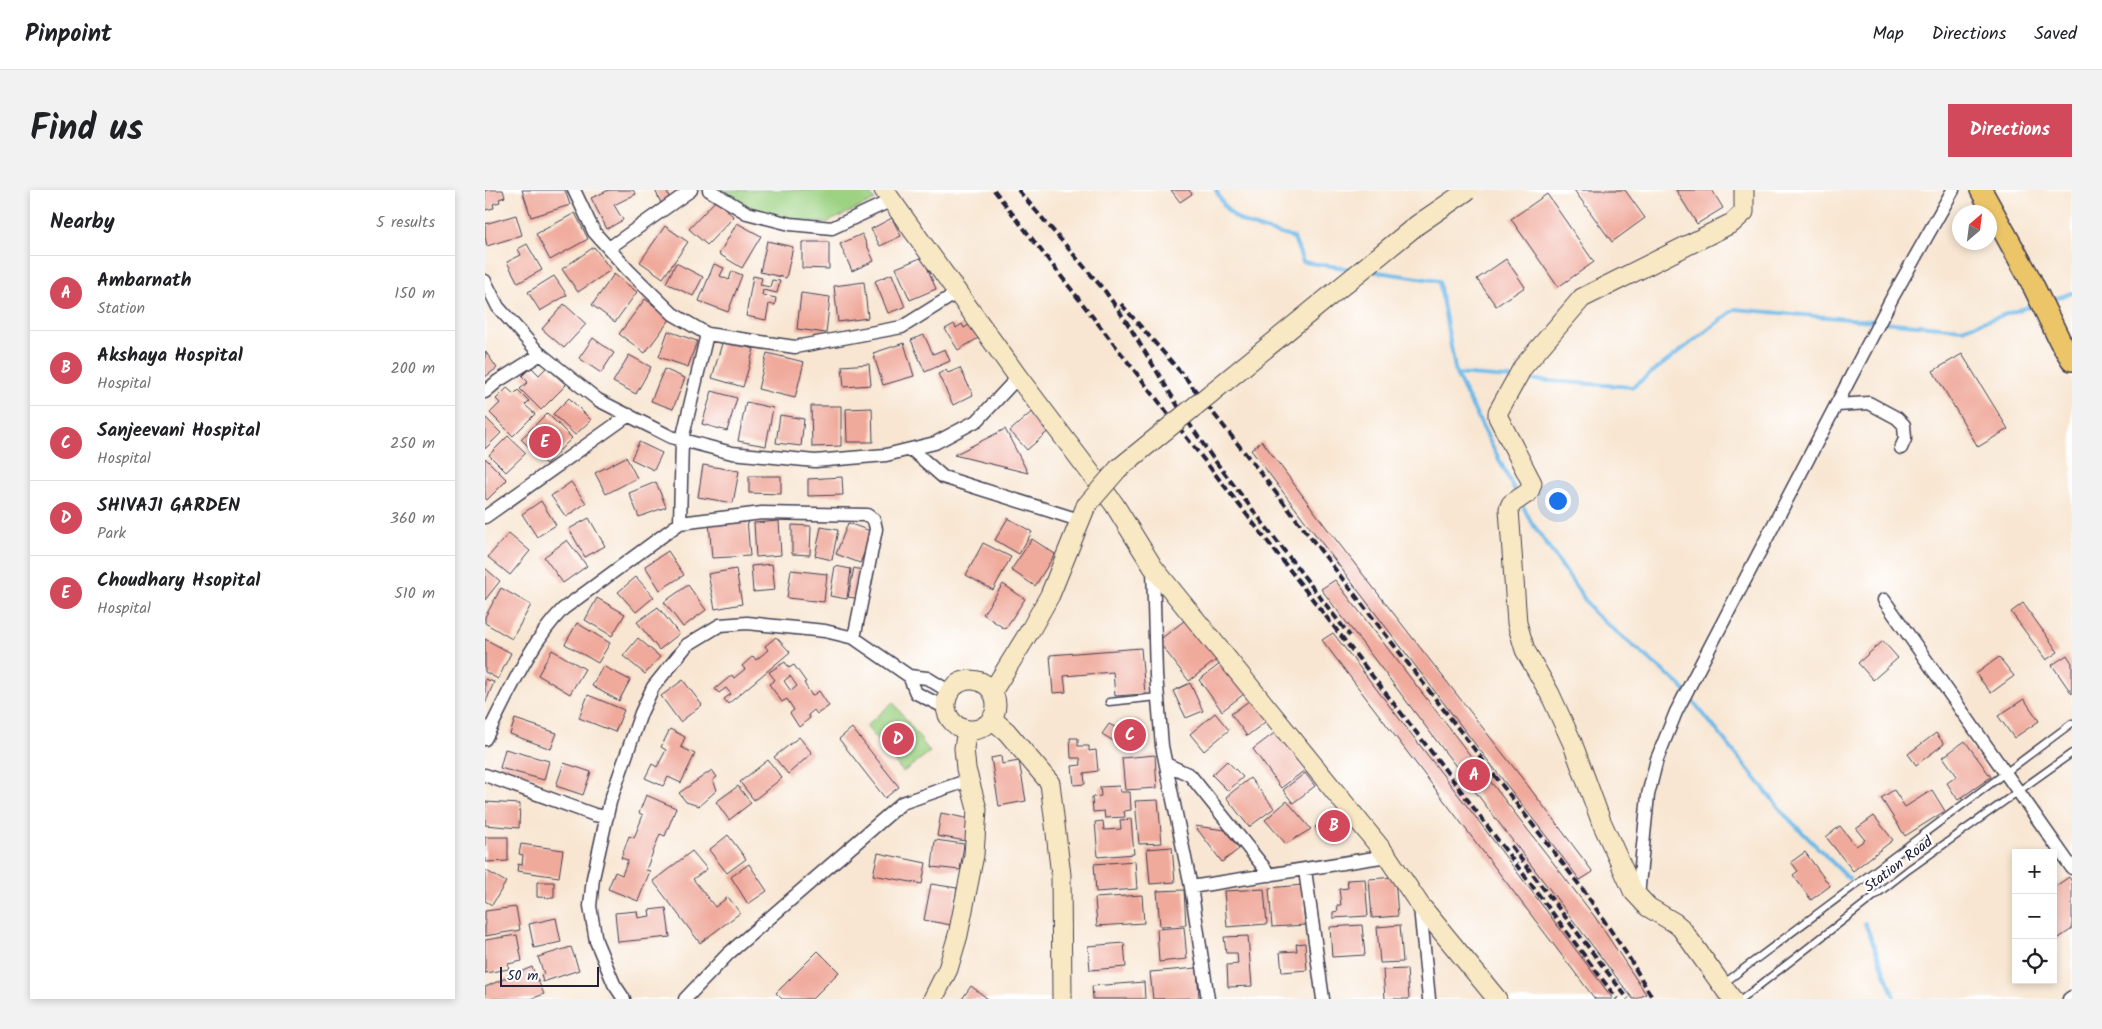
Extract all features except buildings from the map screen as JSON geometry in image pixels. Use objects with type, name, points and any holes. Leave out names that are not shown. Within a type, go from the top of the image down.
[{"type":"main road","points":[[1981,190],[2029,277],[2060,341],[2072,360]]},
{"type":"street","points":[[573,190],[594,232],[673,314],[707,334],[795,347],[902,327],[958,292]]},
{"type":"street","points":[[609,248],[691,190]]},
{"type":"street","points":[[709,190],[747,213],[790,224],[832,228],[888,195],[1018,377],[1114,504],[1153,567],[1387,856],[1420,905],[1497,999]]},
{"type":"street","points":[[992,692],[1050,595],[1083,513],[1118,469],[1417,225],[1468,190]]},
{"type":"street","points":[[1727,992],[1675,923],[1655,912],[1633,891],[1601,822],[1572,742],[1550,694],[1525,650],[1517,623],[1509,509],[1511,504],[1529,492],[1532,483],[1499,422],[1498,412],[1523,367],[1582,298],[1732,223],[1744,212],[1744,190]]},
{"type":"street","points":[[1638,896],[1648,795],[1657,758],[1676,712],[1892,298],[1953,190]]},
{"type":"street","points":[[485,281],[498,307],[541,354],[598,400],[671,437],[732,453],[815,461],[886,455],[935,443],[978,420],[1018,377]]},
{"type":"street","points":[[680,523],[682,440],[707,334]]},
{"type":"street","points":[[485,392],[498,381],[541,354]]},
{"type":"street","points":[[1837,405],[1869,402],[1897,418],[1904,425],[1905,440],[1901,448]]},
{"type":"street","points":[[485,516],[629,416]]},
{"type":"street","points":[[911,449],[943,477],[1083,513]]},
{"type":"street","points":[[485,739],[539,639],[551,621],[563,609],[680,523],[763,513],[867,515],[874,520],[877,529],[854,638]]},
{"type":"street","points":[[1153,567],[1158,697],[1166,764],[1191,887],[1208,999]]},
{"type":"street","points":[[1884,600],[2072,868]]},
{"type":"street","points":[[624,999],[614,984],[596,941],[590,906],[593,878],[610,802],[641,713],[653,687],[687,645],[720,626],[747,623],[825,631],[854,638],[909,676],[927,678],[948,700],[950,719],[967,730],[981,728],[992,719],[996,705],[992,692],[981,682],[974,681],[960,683],[948,700]]},
{"type":"street","points":[[909,676],[916,693],[948,700]]},
{"type":"street","points":[[992,719],[1007,732],[1051,783],[1061,875],[1062,999]]},
{"type":"street","points":[[933,999],[948,969],[958,935],[974,854],[977,809],[969,780],[964,748],[967,730]]},
{"type":"street","points":[[1166,764],[1190,775],[1271,875]]},
{"type":"street","points":[[485,776],[607,818]]},
{"type":"street","points":[[685,999],[728,954],[902,803],[969,780]]},
{"type":"street","points":[[1191,887],[1387,856]]},
{"type":"street","points":[[1305,870],[1323,999]]},
{"type":"street","points":[[1420,905],[1429,999]]},
{"type":"lane","points":[[1109,702],[1158,697]]},
{"type":"lane","points":[[1727,992],[2006,772],[2072,723]]},
{"type":"lane","name":"Station Road","points":[[1741,999],[1908,870],[2072,753]]},
{"type":"green space","points":[[715,190],[867,190],[875,200],[826,223],[787,219],[747,209]]},
{"type":"green space","points":[[893,702],[930,752],[903,772],[866,726]]},
{"type":"waterway","points":[[1216,190],[1226,208],[1240,220],[1257,228],[1294,238],[1303,262],[1352,269]]},
{"type":"waterway","points":[[1371,271],[1439,281],[1456,374],[1510,378]]},
{"type":"waterway","points":[[2048,301],[2072,293]]},
{"type":"waterway","points":[[1522,379],[1633,387],[1735,309],[1962,329],[2034,305]]},
{"type":"waterway","points":[[1456,374],[1516,493]]},
{"type":"waterway","points":[[1522,504],[1530,520],[1594,613],[1680,685],[1785,815],[1849,879]]},
{"type":"waterway","points":[[1865,923],[1895,999]]},
{"type":"railway","points":[[994,190],[1440,763],[1617,999]]},
{"type":"railway","points":[[1018,190],[1105,291],[1212,457],[1350,636]]},
{"type":"railway","points":[[1121,304],[1184,376],[1256,467],[1584,891],[1628,956],[1653,999]]},
{"type":"railway","points":[[1511,846],[1628,999]]},
{"type":"place","name":"Choudhary Hsopital","points":[[545,442]]},
{"type":"place","name":"Sanjeevani Hospital","points":[[1130,735]]},
{"type":"place","name":"SHIVAJI GARDEN","points":[[898,739]]},
{"type":"place","name":"Ambarnath","points":[[1474,775]]},
{"type":"place","name":"Akshaya Hospital","points":[[1334,826]]}]
